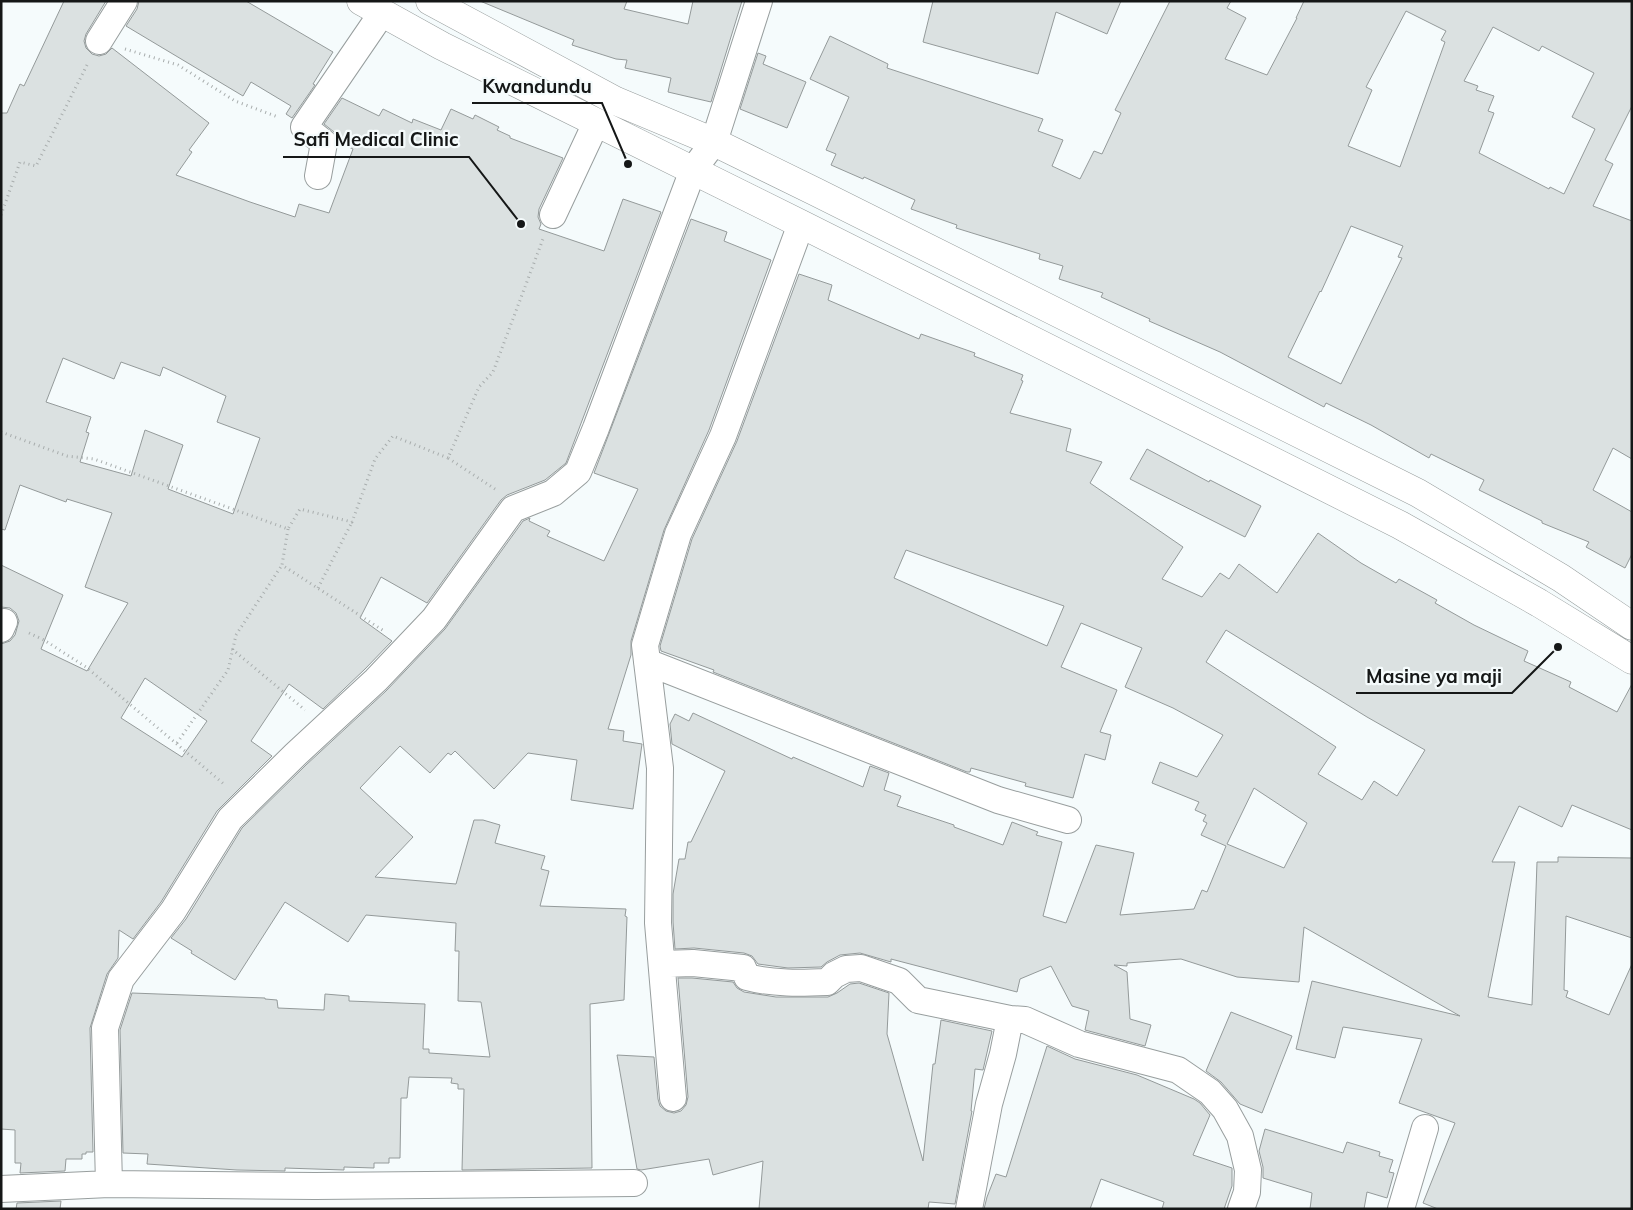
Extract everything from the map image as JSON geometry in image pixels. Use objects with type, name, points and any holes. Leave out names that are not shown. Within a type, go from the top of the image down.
[{"type":"main road","points":[[430,1],[616,101],[714,142],[1418,493],[1561,578],[1632,626]]},
{"type":"main road","points":[[372,7],[442,46],[1400,525],[1539,603],[1632,660]]},
{"type":"street","points":[[99,42],[124,1]]},
{"type":"street","points":[[109,1184],[105,1028],[121,979],[173,911],[230,819],[376,680],[434,619],[513,509],[554,493],[578,472],[600,419],[693,170],[714,142],[759,1]]},
{"type":"street","points":[[318,176],[324,143],[304,127],[372,7]]},
{"type":"street","points":[[553,215],[596,123]]},
{"type":"street","points":[[673,1098],[658,923],[660,768],[645,645],[678,534],[723,436],[801,224]]},
{"type":"street","points":[[647,662],[998,800],[1068,820]]},
{"type":"street","points":[[662,964],[693,963],[742,968],[747,977],[758,980],[815,982],[827,982],[834,975],[846,969],[861,968],[899,981],[918,1000],[1010,1019],[1024,1020],[1079,1044],[1178,1070],[1210,1092],[1225,1109],[1240,1136],[1248,1170],[1248,1192],[1241,1209]]},
{"type":"street","points":[[969,1209],[989,1104],[1003,1054],[1010,1019]]},
{"type":"street","points":[[1401,1209],[1425,1128]]},
{"type":"street","points":[[1,1190],[109,1184],[315,1198],[634,1183]]},
{"type":"path","points":[[1,215],[20,162],[36,166],[99,42],[178,65],[235,101],[304,127]]},
{"type":"path","points":[[448,458],[479,387],[493,372],[553,215]]},
{"type":"path","points":[[1,432],[67,456],[94,459],[288,529]]},
{"type":"path","points":[[318,588],[352,522],[375,459],[393,436],[448,458],[495,489],[513,509]]},
{"type":"path","points":[[177,743],[228,670],[236,635],[282,565],[288,529],[300,509],[352,522]]},
{"type":"path","points":[[282,565],[408,646]]},
{"type":"path","points":[[3,626],[44,640],[86,667],[246,803]]},
{"type":"path","points":[[232,650],[325,727]]},
{"type":"building","points":[[64,1],[106,1],[86,34],[84,41],[86,48],[92,54],[99,56],[106,54],[112,48],[209,123],[189,150],[192,152],[176,175],[295,217],[299,204],[329,213],[353,149],[338,142],[338,137],[324,124],[342,98],[379,116],[383,109],[412,123],[413,119],[441,130],[451,109],[473,119],[475,115],[499,127],[497,130],[510,136],[510,138],[563,158],[539,209],[538,217],[541,224],[539,229],[604,251],[623,199],[661,212],[566,463],[545,480],[507,495],[501,500],[427,603],[381,577],[360,618],[392,641],[323,709],[289,684],[251,741],[272,756],[217,811],[161,902],[133,939],[119,930],[118,958],[107,974],[90,1028],[93,1152],[82,1154],[82,1159],[66,1159],[65,1171],[20,1173],[21,1163],[15,1163],[15,1130],[1,1129],[1,644],[10,641],[15,635],[19,621],[16,613],[10,608],[1,607],[1,565],[63,595],[41,649],[87,671],[128,603],[85,587],[112,513],[67,499],[66,502],[20,485],[5,530],[1,529],[1,113],[7,113],[20,84],[24,86]],"holes":[[[63,358],[114,379],[121,362],[160,376],[163,367],[226,396],[217,422],[260,438],[233,514],[168,489],[183,445],[145,430],[131,476],[80,462],[89,433],[86,432],[91,417],[46,402]],[[145,678],[207,721],[182,757],[121,718]]]},
{"type":"building","points":[[139,1],[246,1],[333,52],[313,84],[315,85],[292,118],[286,114],[291,106],[251,82],[243,96],[126,26],[137,9]]},
{"type":"building","points":[[480,1],[627,1],[624,9],[688,24],[693,1],[742,1],[711,102],[668,92],[671,78],[625,68],[627,60],[616,59],[572,45],[574,40]]},
{"type":"building","points":[[933,1],[1121,1],[1107,34],[1056,12],[1038,74],[923,42]]},
{"type":"building","points":[[1170,1],[1231,1],[1227,8],[1246,18],[1225,59],[1267,75],[1304,1],[1632,1],[1632,106],[1605,160],[1613,164],[1593,206],[1632,221],[1632,459],[1613,448],[1593,490],[1632,512],[1632,554],[1625,568],[1586,547],[1589,542],[1542,523],[1542,521],[1479,490],[1484,480],[1431,454],[1429,458],[1371,425],[1326,403],[1324,407],[1220,352],[1149,321],[1150,319],[1101,297],[1103,293],[1059,279],[1063,266],[1039,259],[1040,254],[956,228],[957,225],[911,209],[915,200],[864,177],[863,179],[831,165],[836,154],[826,150],[849,97],[810,79],[830,36],[888,64],[887,68],[1043,119],[1038,131],[1063,140],[1052,166],[1080,179],[1094,151],[1102,154],[1121,113],[1115,110]],"holes":[[[1406,11],[1446,31],[1441,40],[1445,42],[1400,167],[1348,146],[1372,90],[1366,87]],[[1493,27],[1539,51],[1542,46],[1594,73],[1572,117],[1595,129],[1564,194],[1550,187],[1549,189],[1479,153],[1494,113],[1488,111],[1494,96],[1476,90],[1478,86],[1464,81]],[[1351,226],[1403,246],[1398,257],[1402,258],[1341,384],[1288,357],[1321,292]]]},
{"type":"building","points":[[758,53],[766,56],[763,64],[806,82],[787,128],[740,109]]},
{"type":"building","points":[[691,219],[727,232],[724,241],[771,260],[709,430],[664,530],[631,641],[631,655],[608,729],[624,731],[623,741],[642,744],[633,809],[571,800],[577,760],[528,753],[494,789],[455,751],[451,755],[448,753],[430,773],[400,746],[360,788],[413,837],[375,877],[456,884],[474,820],[483,820],[500,825],[495,843],[545,856],[541,869],[549,871],[540,906],[626,909],[624,1000],[590,1004],[592,1168],[462,1170],[464,1089],[458,1089],[458,1084],[451,1083],[452,1078],[409,1077],[407,1098],[401,1098],[400,1158],[389,1158],[389,1163],[374,1163],[374,1168],[344,1167],[344,1170],[285,1168],[285,1171],[237,1170],[147,1164],[148,1154],[123,1153],[120,1030],[132,993],[265,998],[277,1000],[278,1008],[324,1010],[325,994],[349,996],[349,1001],[425,1004],[423,1049],[429,1049],[429,1053],[490,1057],[481,1002],[458,1001],[459,951],[455,951],[456,923],[366,915],[348,942],[285,902],[235,980],[191,953],[192,951],[171,938],[186,919],[242,828],[306,765],[386,691],[445,629],[523,521],[530,518],[529,521],[550,531],[547,536],[604,561],[638,489],[594,473]]},
{"type":"building","points":[[799,274],[832,285],[828,300],[919,339],[921,334],[975,353],[974,356],[1023,375],[1021,380],[1023,381],[1010,413],[1071,429],[1066,451],[1102,462],[1090,483],[1183,547],[1162,579],[1202,597],[1220,573],[1229,579],[1239,564],[1277,593],[1318,533],[1361,563],[1396,583],[1399,579],[1437,600],[1435,603],[1474,625],[1528,651],[1524,661],[1571,682],[1569,687],[1617,712],[1632,684],[1632,830],[1572,805],[1562,827],[1519,806],[1492,862],[1515,862],[1488,997],[1532,1005],[1537,862],[1558,862],[1558,857],[1632,858],[1632,938],[1566,916],[1564,990],[1568,991],[1566,997],[1609,1015],[1632,964],[1632,1209],[1438,1209],[1423,1203],[1455,1123],[1399,1103],[1422,1039],[1343,1027],[1335,1058],[1296,1049],[1312,981],[1460,1016],[1304,927],[1299,982],[1237,977],[1181,959],[1127,963],[1127,966],[1114,965],[1127,972],[1130,1019],[1151,1025],[1145,1046],[1085,1030],[1089,1011],[1072,1006],[1051,966],[1020,979],[1017,992],[891,959],[891,962],[860,953],[840,955],[821,967],[788,968],[758,964],[752,956],[744,953],[694,948],[675,949],[673,894],[679,859],[685,859],[688,842],[691,842],[725,771],[672,744],[670,724],[675,714],[689,721],[693,713],[792,759],[793,757],[863,787],[870,766],[889,773],[884,790],[901,796],[897,806],[954,825],[954,827],[1003,845],[1012,822],[1038,832],[1036,835],[1062,842],[1043,916],[1066,923],[1096,845],[1134,853],[1120,915],[1194,909],[1202,890],[1207,892],[1226,846],[1201,835],[1207,823],[1203,821],[1206,815],[1195,810],[1199,802],[1152,783],[1160,762],[1197,777],[1223,735],[1173,708],[1125,687],[1142,648],[1081,623],[1061,667],[1117,690],[1100,732],[1111,735],[1105,760],[1085,754],[1073,798],[1025,786],[1026,783],[971,768],[970,772],[967,772],[713,672],[714,670],[661,651],[660,646],[692,539],[737,441]],"holes":[[[906,550],[1064,606],[1047,646],[894,578]],[[1226,630],[1367,717],[1425,750],[1397,796],[1374,781],[1362,800],[1318,774],[1336,747],[1206,662]],[[1254,788],[1307,823],[1284,868],[1227,844]]]},
{"type":"building","points":[[1147,449],[1209,482],[1210,480],[1261,506],[1245,537],[1130,479]]},
{"type":"building","points":[[678,978],[733,982],[737,988],[744,992],[776,997],[828,997],[850,984],[859,983],[889,993],[887,1034],[923,1161],[933,1064],[935,1064],[941,1020],[992,1031],[983,1070],[975,1069],[972,1111],[955,1204],[929,1202],[928,1209],[759,1209],[763,1161],[713,1175],[709,1159],[641,1170],[637,1169],[617,1055],[654,1057],[660,1106],[666,1111],[674,1113],[681,1111],[686,1105],[688,1097]]},
{"type":"building","points":[[1231,1012],[1292,1036],[1262,1113],[1240,1104],[1221,1082],[1206,1071]]},
{"type":"building","points":[[1047,1046],[1075,1059],[1137,1075],[1200,1103],[1210,1115],[1193,1155],[1232,1168],[1232,1186],[1224,1209],[1162,1209],[1164,1202],[1101,1179],[1090,1209],[984,1209],[996,1174],[1006,1177]]},
{"type":"building","points":[[1265,1129],[1343,1153],[1347,1142],[1380,1152],[1379,1156],[1393,1160],[1389,1172],[1394,1173],[1387,1198],[1367,1192],[1364,1209],[1310,1209],[1312,1193],[1263,1178],[1263,1167],[1259,1151]]},
{"type":"building","points":[[61,1201],[60,1209],[16,1209],[17,1203]]},
{"type":"place","name":"Kwandundu","points":[[628,164]]},
{"type":"place","name":"Safi Medical Clinic","points":[[521,224]]},
{"type":"place","name":"Masine ya maji","points":[[1558,647]]}]
